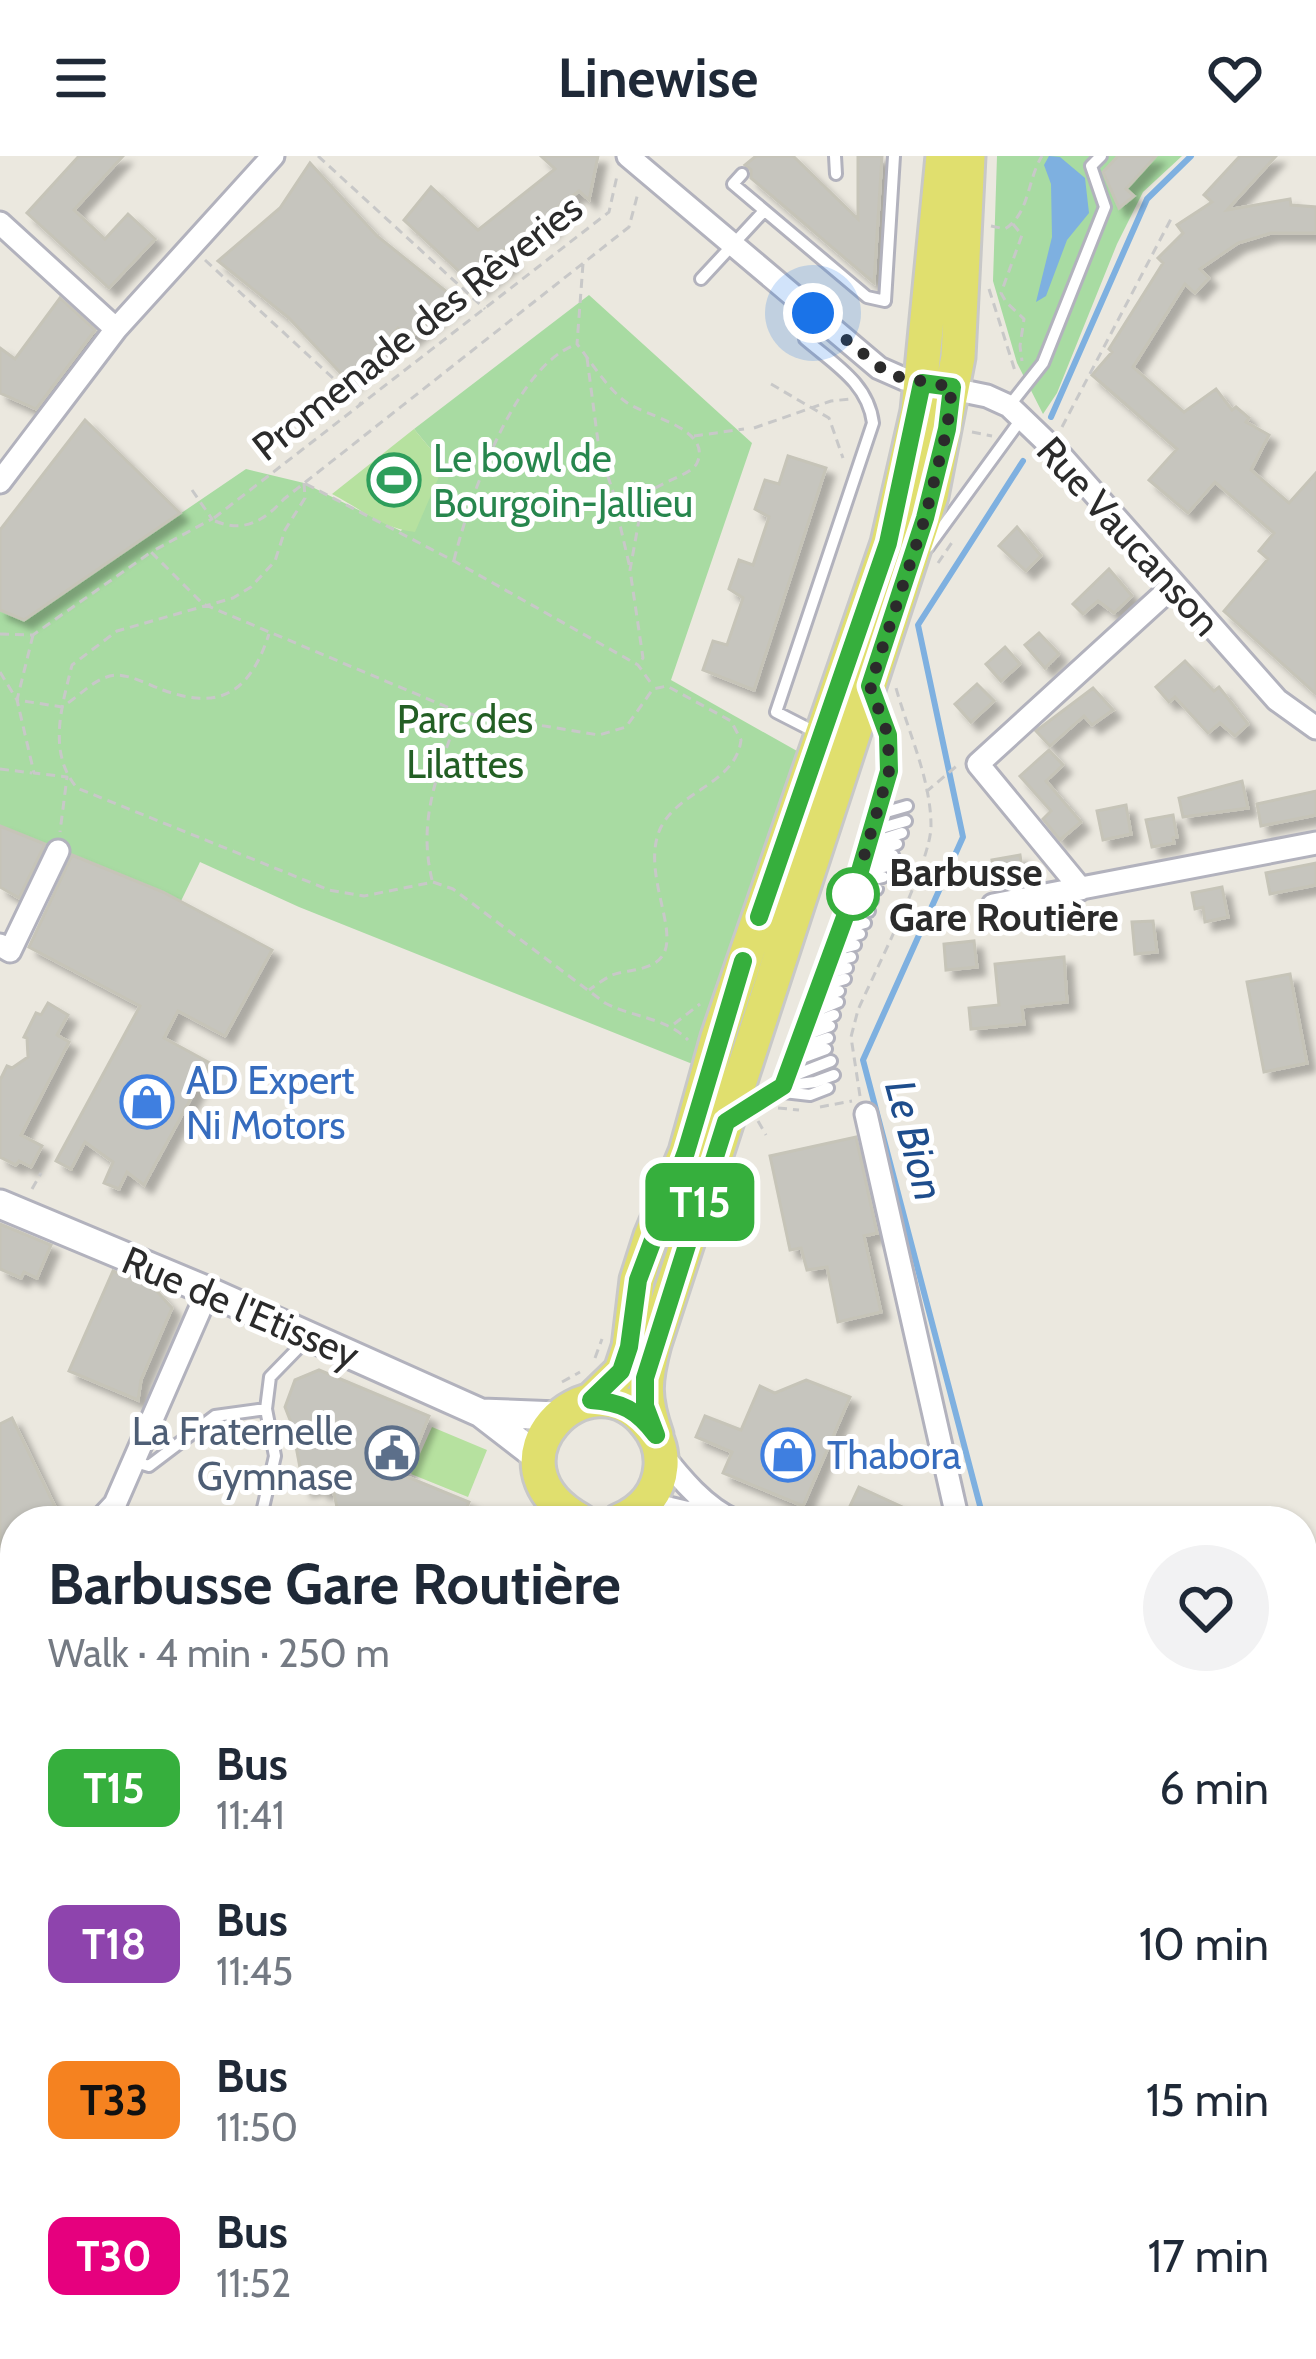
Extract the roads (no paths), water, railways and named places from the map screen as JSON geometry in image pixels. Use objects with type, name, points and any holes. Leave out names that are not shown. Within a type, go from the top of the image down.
[{"type":"main road","points":[[638,1506],[659,1482],[658,1443],[645,1406],[645,1378],[726,1122],[881,680],[947,429],[937,385],[943,156]]},
{"type":"main road","points":[[591,1400],[621,1371],[651,1236],[686,1152],[718,1037],[888,543],[937,385],[958,357],[968,156]]},
{"type":"main road","points":[[557,1506],[540,1481],[538,1457],[558,1401],[570,1407],[591,1400],[617,1402],[640,1414],[658,1443]]},
{"type":"street","points":[[0,482],[116,329],[273,156]]},
{"type":"street","name":"Rue Vaucanson","points":[[630,163],[879,368],[1015,412],[1062,457],[1277,700],[1316,728]]},
{"type":"street","points":[[0,223],[116,329]]},
{"type":"street","points":[[1081,889],[978,764],[1174,585]]},
{"type":"street","points":[[993,905],[1316,843]]},
{"type":"street","points":[[3,955],[58,851]]},
{"type":"street","points":[[866,1114],[955,1506]]},
{"type":"street","name":"Rue de l'Etissey","points":[[0,1204],[481,1413],[538,1457]]},
{"type":"street","points":[[113,1506],[208,1291]]},
{"type":"street","name":"Rue de l'Etissey","points":[[481,1413],[558,1401]]},
{"type":"street","points":[[658,1443],[677,1475],[713,1506]]},
{"type":"lane","points":[[836,156],[836,173]]},
{"type":"lane","points":[[742,174],[733,184],[867,297],[885,301],[894,156]]},
{"type":"lane","points":[[909,567],[944,529],[1043,363],[1106,207],[1091,166],[1100,156]]},
{"type":"lane","points":[[701,279],[764,211]]},
{"type":"lane","points":[[813,313],[804,327],[805,339],[861,388],[873,423],[776,712],[823,736]]},
{"type":"lane","points":[[781,1085],[847,907],[889,771],[881,680]]},
{"type":"lane","points":[[876,815],[907,806]]},
{"type":"lane","points":[[726,1122],[781,1085],[860,946],[847,907]]},
{"type":"lane","points":[[847,907],[860,946]]},
{"type":"lane","points":[[847,907],[860,946]]},
{"type":"lane","points":[[847,907],[860,946]]},
{"type":"lane","points":[[847,907],[860,946]]},
{"type":"lane","points":[[847,907],[860,946]]},
{"type":"lane","points":[[847,907],[860,946]]},
{"type":"lane","points":[[847,907],[860,946]]},
{"type":"lane","points":[[814,1001],[860,946]]},
{"type":"lane","points":[[800,1038],[860,946]]},
{"type":"lane","points":[[800,1038],[860,946]]},
{"type":"lane","points":[[800,1038],[860,946]]},
{"type":"lane","points":[[781,1085],[810,1095],[828,1088]]},
{"type":"lane","points":[[263,1506],[275,1456],[266,1393],[274,1369],[310,1336]]},
{"type":"lane","points":[[132,1461],[148,1466],[215,1416],[266,1409]]},
{"type":"water","points":[[1049,156],[1060,157],[1085,178],[1089,213],[1067,240],[1046,296],[1036,302],[1052,237],[1051,184],[1044,165]]},
{"type":"waterway","name":"Le Bion","points":[[1051,417],[1147,199],[1191,156]]},
{"type":"waterway","name":"Le Bion","points":[[980,1506],[863,1060],[963,837],[918,625],[1023,461]]},
{"type":"place","name":"Le bowl de Bourgoin-Jallieu","points":[[394,480]]},
{"type":"place","name":"Barbusse Gare Routière","points":[[853,894]]},
{"type":"place","name":"AD Expert Ni Motors","points":[[147,1102]]},
{"type":"place","name":"La Fraternelle Gymnase","points":[[392,1453]]},
{"type":"place","name":"Thabora","points":[[788,1455]]},
{"type":"park label","name":"Parc des Lilattes","points":[[465,742]]}]
